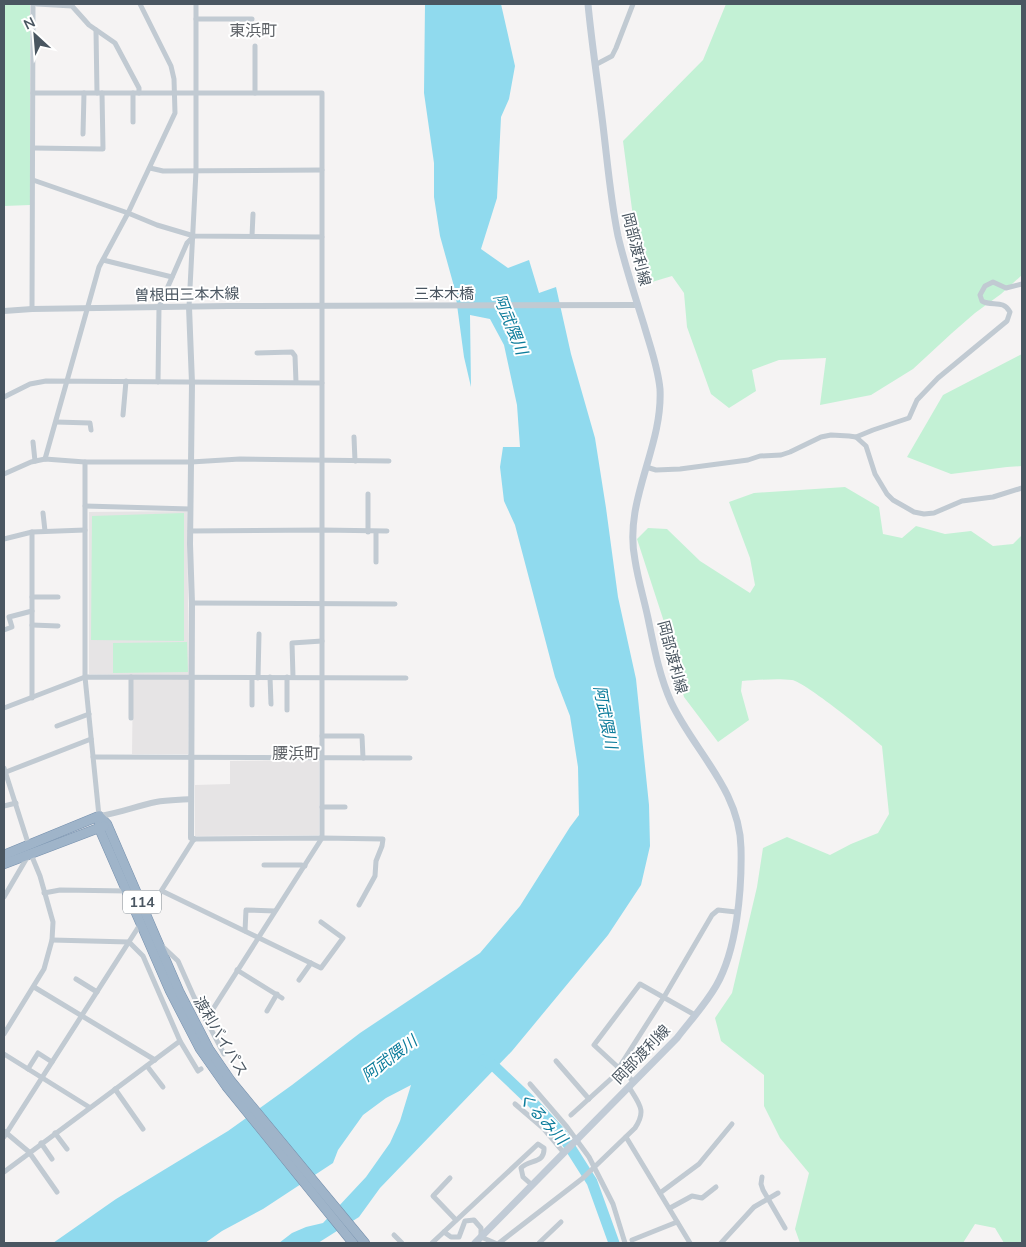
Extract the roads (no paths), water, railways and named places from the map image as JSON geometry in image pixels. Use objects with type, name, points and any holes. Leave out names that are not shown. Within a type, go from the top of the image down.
[{"type":"highway","name":"渡利バイパス","points":[[99,816],[170,990],[188,1028],[214,1070],[364,1243]]},
{"type":"highway","points":[[4,855],[31,853],[99,816]]},
{"type":"highway","name":"渡利バイパス","points":[[103,826],[147,914],[179,991],[228,1084],[353,1243]]},
{"type":"highway","points":[[4,864],[103,826]]},
{"type":"main road","name":"岡部渡利線","points":[[476,1243],[677,1038],[716,986],[730,953],[741,877],[740,830],[728,796],[714,770],[696,745],[672,704],[666,690],[657,661],[634,558],[633,523],[653,444],[660,388],[654,356],[620,245],[614,214],[588,4]]},
{"type":"street","points":[[32,308],[33,4]]},
{"type":"street","points":[[37,4],[72,6],[89,25],[115,43],[139,88],[136,93],[133,122]]},
{"type":"street","points":[[45,460],[99,267],[128,213],[175,113],[174,80],[171,66],[140,4]]},
{"type":"street","points":[[194,840],[191,838],[193,676],[190,462],[192,383],[189,308],[196,170],[196,4]]},
{"type":"street","points":[[595,66],[612,56],[633,4]]},
{"type":"street","points":[[196,19],[252,20]]},
{"type":"street","points":[[33,148],[103,150],[96,30]]},
{"type":"street","points":[[255,46],[255,93]]},
{"type":"street","points":[[33,93],[322,93],[322,838],[206,1020]]},
{"type":"street","points":[[83,134],[84,93]]},
{"type":"street","points":[[150,168],[163,171],[322,170]]},
{"type":"street","points":[[33,180],[194,236],[322,237]]},
{"type":"street","points":[[252,236],[253,214]]},
{"type":"street","points":[[158,382],[159,307],[187,243],[194,236]]},
{"type":"street","points":[[103,260],[172,277]]},
{"type":"street","points":[[646,467],[656,470],[680,470],[748,460],[760,456],[784,454],[824,436],[856,437],[909,418],[917,400],[938,378],[1008,321],[1010,312],[1006,306],[1002,303],[986,304],[982,301],[980,295],[985,286],[994,282],[1006,288],[1022,284]]},
{"type":"street","name":"三本木橋","points":[[371,306],[638,305]]},
{"type":"street","name":"曽根田三本木線","points":[[4,312],[32,308],[371,306]]},
{"type":"street","points":[[257,353],[292,352],[295,356],[296,382]]},
{"type":"street","points":[[4,397],[30,384],[46,381],[322,382]]},
{"type":"street","points":[[123,415],[126,381]]},
{"type":"street","points":[[56,422],[90,423],[91,430]]},
{"type":"street","points":[[354,437],[355,461]]},
{"type":"street","points":[[856,437],[866,446],[875,474],[887,494],[893,500],[914,512],[934,513],[962,501],[993,497],[1022,488]]},
{"type":"street","points":[[33,442],[35,461]]},
{"type":"street","points":[[4,474],[35,461],[45,460],[85,462],[389,461]]},
{"type":"street","points":[[85,462],[85,677],[99,816],[118,814]]},
{"type":"street","points":[[368,494],[368,532]]},
{"type":"street","points":[[85,506],[190,509]]},
{"type":"street","points":[[43,513],[45,531]]},
{"type":"street","points":[[4,539],[32,532],[85,530]]},
{"type":"street","points":[[190,532],[387,531]]},
{"type":"street","points":[[32,532],[32,698]]},
{"type":"street","points":[[376,532],[376,562]]},
{"type":"street","points":[[32,597],[58,597]]},
{"type":"street","points":[[192,603],[395,604]]},
{"type":"street","points":[[4,630],[12,627],[10,617],[32,611]]},
{"type":"street","points":[[32,625],[58,626]]},
{"type":"street","points":[[252,705],[258,634]]},
{"type":"street","points":[[287,710],[292,643],[322,641]]},
{"type":"street","points":[[4,708],[85,677],[406,678]]},
{"type":"street","points":[[131,677],[131,718]]},
{"type":"street","points":[[270,677],[271,704]]},
{"type":"street","points":[[58,726],[89,714]]},
{"type":"street","points":[[322,736],[362,736],[363,758]]},
{"type":"street","points":[[4,1034],[44,969],[52,940],[53,922],[5,770],[92,739]]},
{"type":"street","points":[[93,757],[410,758]]},
{"type":"street","points":[[103,826],[118,814],[135,807],[159,802],[191,799]]},
{"type":"street","points":[[4,806],[16,803]]},
{"type":"street","points":[[322,807],[345,807]]},
{"type":"street","points":[[194,840],[382,839],[382,846],[376,860],[375,876],[359,905]]},
{"type":"street","points":[[57,1192],[29,1152],[5,1133],[82,1017],[194,840]]},
{"type":"street","points":[[4,896],[31,853]]},
{"type":"street","points":[[264,865],[305,866]]},
{"type":"street","points":[[44,893],[60,890],[128,891]]},
{"type":"street","points":[[162,891],[321,968],[343,938],[321,922]]},
{"type":"street","points":[[245,931],[246,910],[275,911]]},
{"type":"street","points":[[571,1115],[613,1077],[664,997],[712,915],[718,910],[736,912]]},
{"type":"street","points":[[52,940],[128,942],[142,956],[180,1041],[198,1071],[201,1069]]},
{"type":"street","points":[[159,943],[178,960],[224,1054]]},
{"type":"street","points":[[299,980],[311,963]]},
{"type":"street","points":[[237,970],[280,996],[267,1011]]},
{"type":"street","points":[[76,979],[97,992]]},
{"type":"street","points":[[499,1243],[583,1178],[626,1137],[642,1118],[640,1106],[631,1085],[620,1067],[594,1045],[640,984],[695,1015]]},
{"type":"street","points":[[34,987],[155,1060]]},
{"type":"street","points":[[4,1172],[180,1041]]},
{"type":"street","points":[[28,1069],[38,1053],[52,1062]]},
{"type":"street","points":[[4,1054],[89,1107]]},
{"type":"street","points":[[556,1061],[589,1098]]},
{"type":"street","points":[[147,1066],[163,1087]]},
{"type":"street","points":[[530,1084],[578,1140],[594,1166],[613,1204],[625,1243]]},
{"type":"street","points":[[115,1089],[143,1129]]},
{"type":"street","points":[[515,1104],[543,1128],[565,1152]]},
{"type":"street","points":[[660,1193],[699,1164],[732,1124]]},
{"type":"street","points":[[55,1133],[67,1148]]},
{"type":"street","points":[[626,1137],[690,1243]]},
{"type":"street","points":[[41,1143],[52,1159]]},
{"type":"street","points":[[432,1243],[538,1144],[544,1148],[541,1159],[524,1165],[521,1168],[523,1177],[532,1185]]},
{"type":"street","points":[[762,1177],[761,1184],[785,1228]]},
{"type":"street","points":[[450,1178],[433,1196],[456,1220]]},
{"type":"street","points":[[670,1208],[692,1196],[702,1198],[716,1187]]},
{"type":"street","points":[[721,1243],[754,1207],[778,1193]]},
{"type":"street","points":[[444,1232],[451,1237],[459,1237],[465,1221],[474,1220],[481,1228],[482,1237],[495,1243]]},
{"type":"street","points":[[539,1243],[561,1222]]},
{"type":"street","points":[[632,1240],[677,1222]]},
{"type":"street","points":[[394,1235],[402,1243]]},
{"type":"water","name":"阿武隈川","points":[[425,4],[501,4],[515,66],[509,99],[501,117],[497,198],[481,249],[508,268],[529,260],[539,293],[556,287],[571,354],[595,438],[618,597],[636,679],[649,805],[650,846],[641,885],[608,935],[512,1051],[380,1188],[359,1217],[318,1243],[279,1243],[292,1233],[323,1223],[366,1177],[390,1143],[400,1121],[411,1085],[386,1098],[363,1115],[338,1150],[333,1163],[263,1209],[222,1231],[205,1243],[53,1243],[116,1199],[228,1131],[360,1033],[480,953],[520,906],[579,815],[578,767],[570,716],[555,677],[515,525],[504,501],[500,467],[503,447],[520,447],[517,405],[504,345],[490,319],[470,315],[471,387],[464,357],[455,290],[440,236],[434,197],[434,163],[424,93]]},
{"type":"waterway","name":"くるみ川","points":[[483,1060],[494,1066],[561,1133],[592,1182],[614,1243]]},
{"type":"district","name":"東浜町","points":[[253,30]]},
{"type":"district","name":"腰浜町","points":[[296,753]]}]
